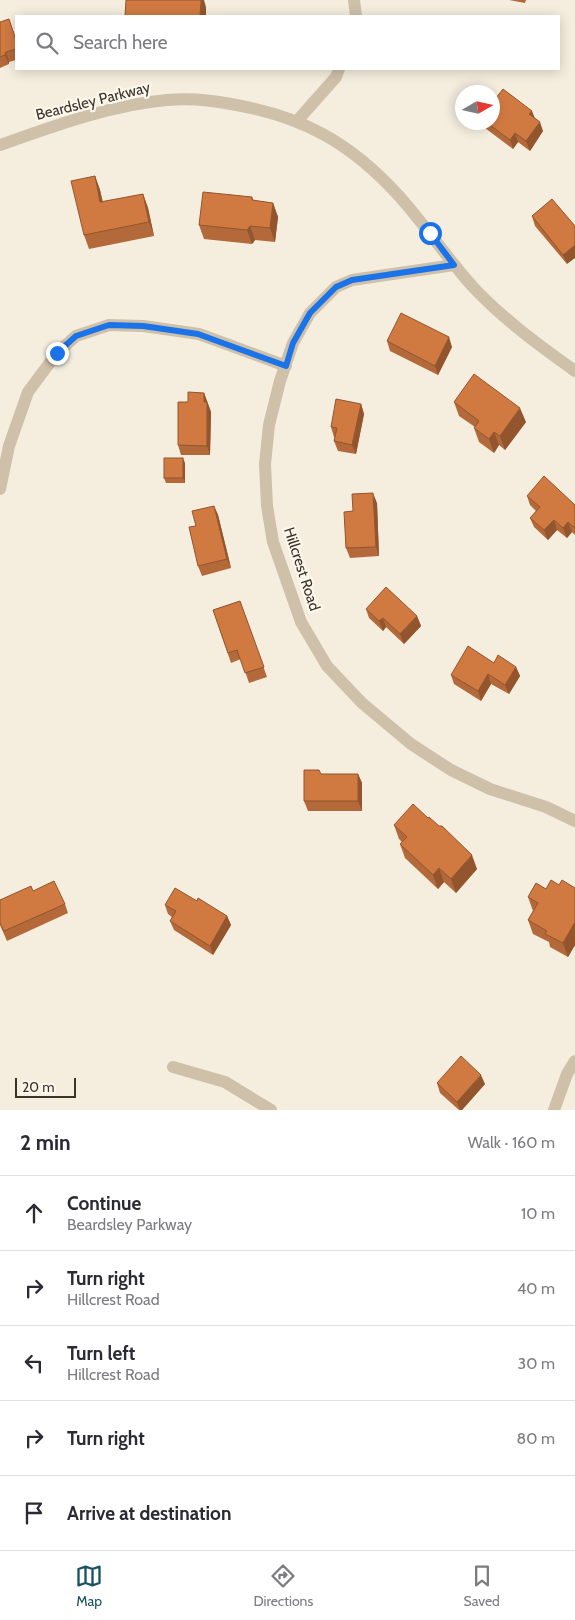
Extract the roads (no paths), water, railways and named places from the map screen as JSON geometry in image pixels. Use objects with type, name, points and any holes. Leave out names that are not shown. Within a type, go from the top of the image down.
[{"type":"street","points":[[354,0],[356,15]]},
{"type":"street","points":[[297,121],[336,77],[340,70]]},
{"type":"street","name":"Beardsley Parkway","points":[[0,145],[80,118],[126,107],[168,100],[212,101],[281,115],[297,121],[339,143],[362,160],[399,196],[474,288],[498,310],[575,371]]},
{"type":"street","name":"Hillcrest Road","points":[[454,265],[352,280],[336,287],[310,313],[293,343],[269,425],[265,464],[267,506],[273,542],[301,622],[327,666],[362,703],[404,738],[451,770],[490,789],[546,807],[575,821]]},
{"type":"street","points":[[0,489],[10,446],[28,392],[57,353],[76,336],[109,325],[143,326],[198,334],[286,366]]},
{"type":"street","points":[[554,1110],[567,1074],[575,1061]]},
{"type":"street","points":[[173,1067],[226,1082],[271,1110]]}]
